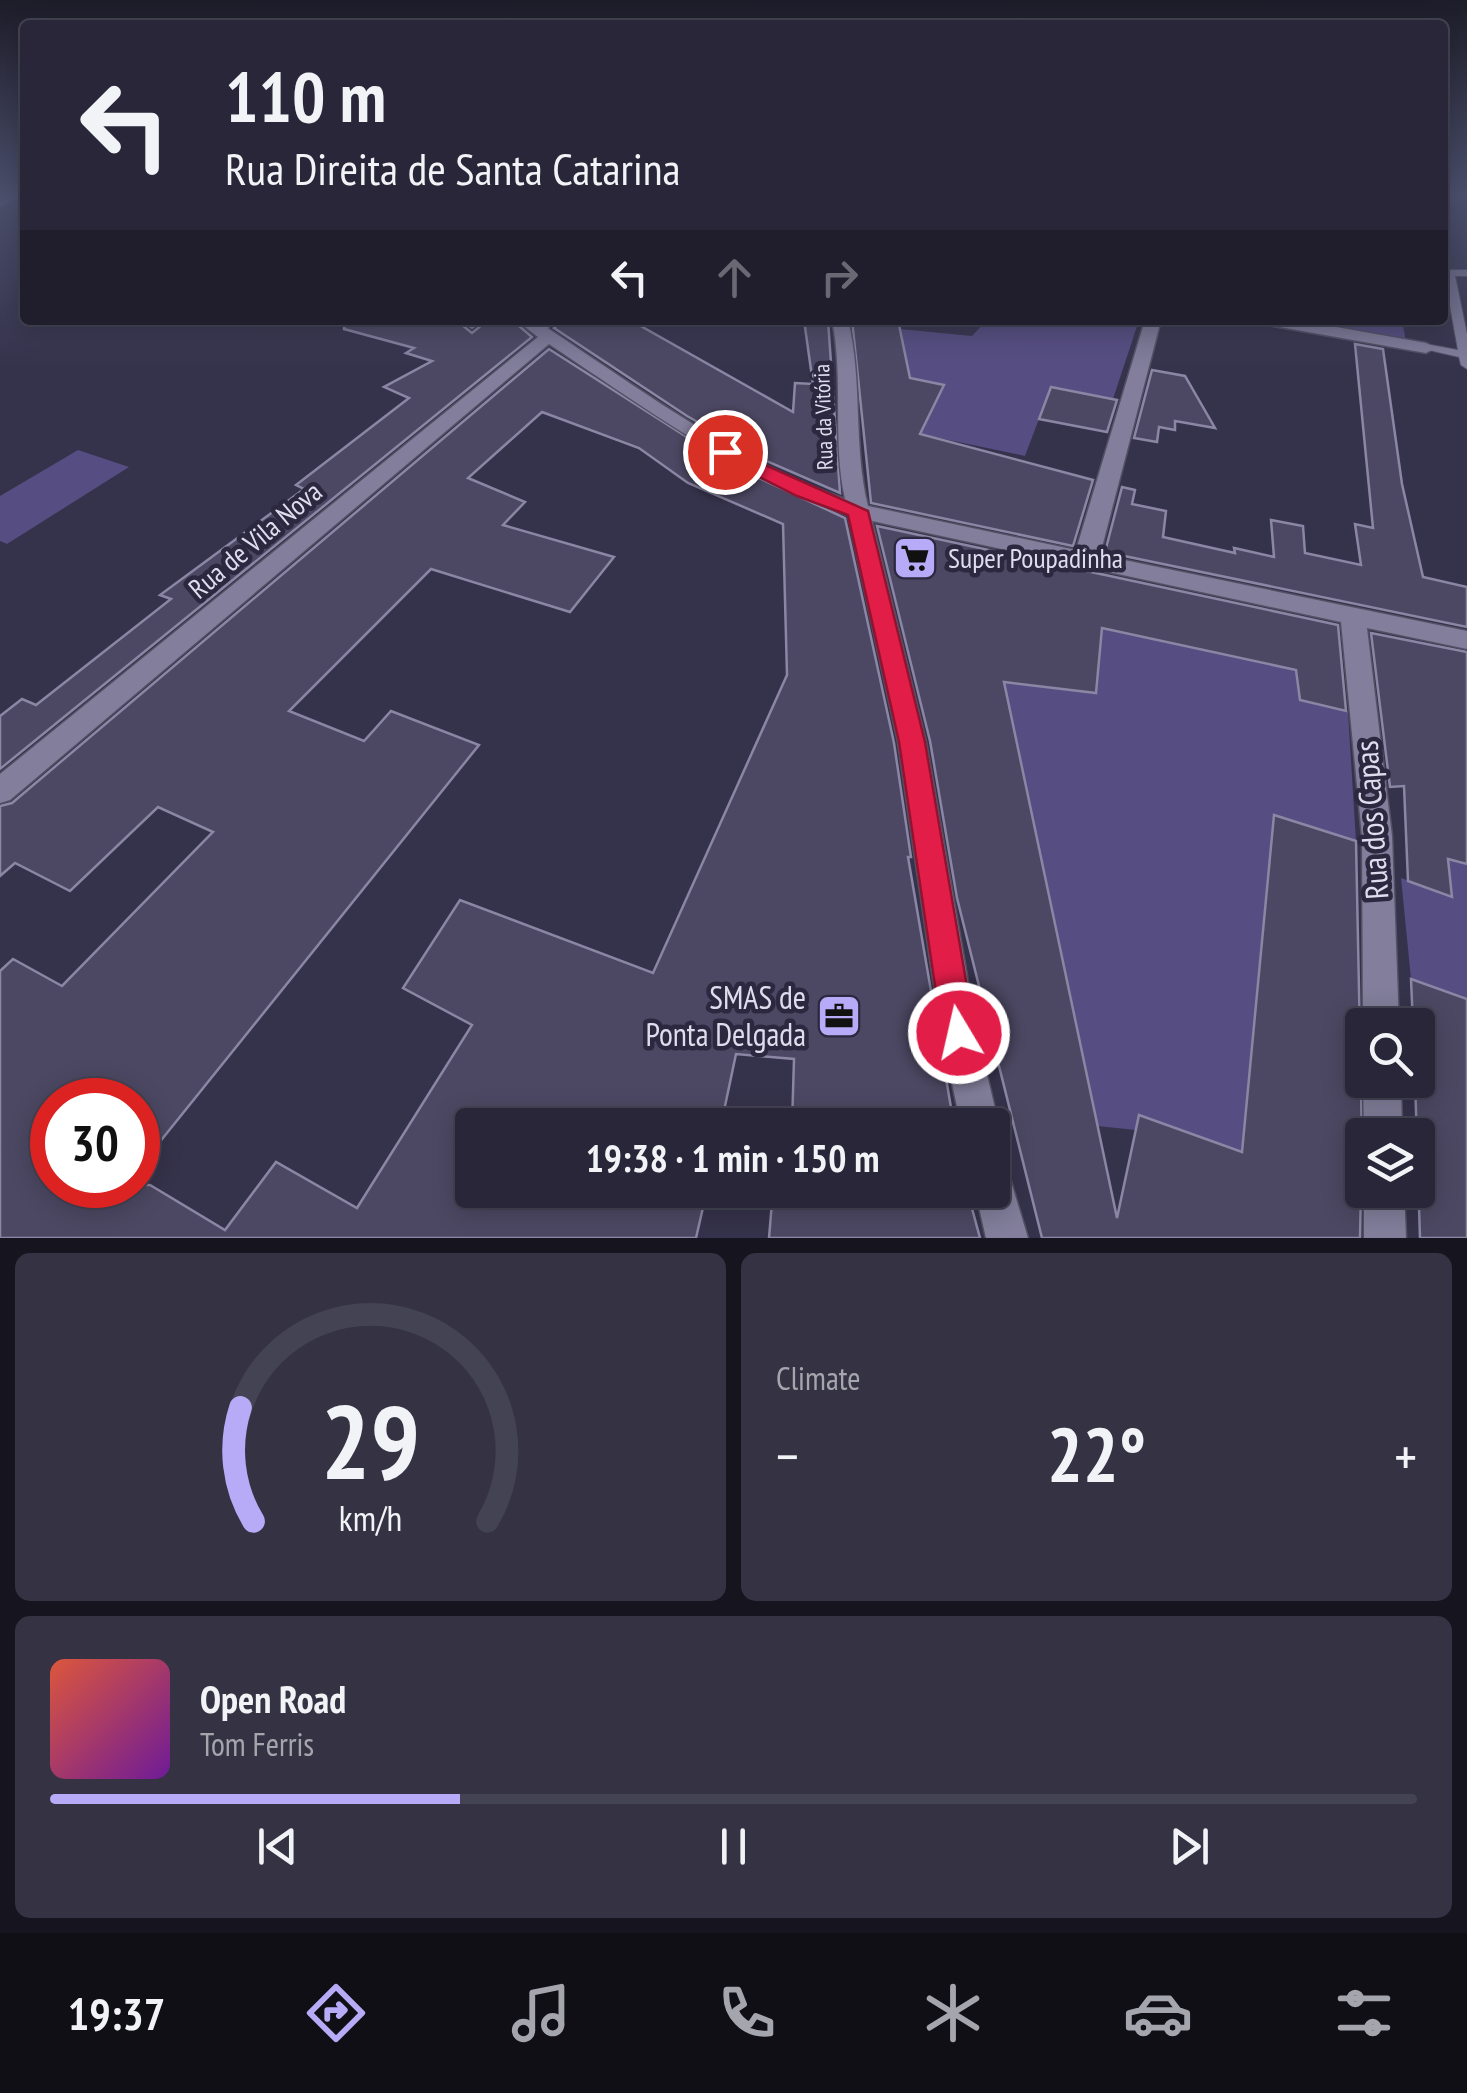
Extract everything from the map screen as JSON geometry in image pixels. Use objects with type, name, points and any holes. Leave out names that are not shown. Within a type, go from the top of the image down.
[{"type":"street","name":"Rua da Vitória","points":[[841,325],[846,346],[850,475],[912,742],[959,1033],[976,1108]]},
{"type":"street","points":[[1092,563],[1087,552],[1153,325]]},
{"type":"street","points":[[1296,325],[1426,348]]},
{"type":"street","points":[[541,326],[725,452],[804,492],[858,511],[1467,640]]},
{"type":"street","name":"Rua de Vila Nova","points":[[0,791],[541,326]]},
{"type":"street","name":"Rua dos Capas","points":[[1353,616],[1377,836],[1380,1008]]},
{"type":"street","points":[[1000,1208],[1008,1238]]},
{"type":"street","points":[[1384,1208],[1385,1238]]},
{"type":"lane","points":[[1426,348],[1466,358],[1450,273],[1467,272]]},
{"type":"shaded area","points":[[982,325],[1137,325],[1113,399],[1051,387],[1025,456],[920,434],[944,386],[910,378],[900,329],[972,336]]},
{"type":"shaded area","points":[[1310,325],[1403,325],[1406,342]]},
{"type":"shaded area","points":[[78,450],[129,467],[7,544],[0,541],[0,496]]},
{"type":"shaded area","points":[[1102,628],[1296,670],[1300,700],[1348,712],[1356,841],[1274,816],[1242,1152],[1140,1115],[1136,1130],[1097,1126],[1004,682],[1095,693]]},
{"type":"shaded area","points":[[1448,859],[1467,864],[1467,999],[1411,979],[1401,878],[1451,896]]},
{"type":"building","points":[[344,325],[462,325],[472,333],[482,325],[518,325],[532,337],[0,769],[0,716],[22,699],[36,705],[171,599],[160,595],[304,489],[296,485],[409,398],[384,387],[432,361],[406,353],[414,348],[344,329]]},
{"type":"building","points":[[639,325],[793,412],[795,383],[813,384],[805,325],[828,325],[840,493],[764,460],[687,416],[554,328]]},
{"type":"building","points":[[853,325],[899,325],[910,378],[944,385],[920,434],[1093,480],[1073,546],[871,503]]},
{"type":"building","points":[[1355,344],[1383,349],[1402,484],[1423,577],[1467,587],[1467,627],[1105,552],[1122,487],[1135,490],[1132,504],[1166,511],[1163,537],[1274,557],[1271,520],[1303,526],[1305,553],[1361,565],[1355,524],[1373,528]]},
{"type":"building","points":[[549,349],[729,464],[845,518],[894,743],[908,857],[951,1108],[793,1108],[794,1059],[736,1054],[725,1108],[455,1108],[455,1208],[703,1208],[696,1238],[0,1238],[0,971],[13,959],[62,986],[213,832],[158,807],[70,891],[15,863],[0,876],[0,806],[12,803]],"holes":[[[542,412],[639,448],[688,483],[783,524],[787,675],[653,973],[460,900],[403,988],[472,1025],[357,1208],[276,1162],[225,1230],[160,1191],[160,1208],[30,1208],[30,1078],[160,1078],[160,1142],[479,745],[391,711],[364,741],[289,711],[431,569],[570,612],[614,557],[503,525],[525,502],[468,478]]]},
{"type":"building","points":[[1152,370],[1185,376],[1215,428],[1175,421],[1175,430],[1159,427],[1157,442],[1134,438]]},
{"type":"building","points":[[1051,387],[1117,400],[1107,432],[1039,419]]},
{"type":"building","points":[[877,526],[1338,625],[1346,711],[1300,700],[1296,670],[1102,628],[1096,693],[1004,682],[1117,1218],[1139,1115],[1242,1152],[1274,815],[1356,841],[1359,1008],[1345,1008],[1345,1098],[1361,1098],[1362,1118],[1345,1118],[1345,1208],[1361,1208],[1360,1238],[1042,1238],[957,898],[930,741]]},
{"type":"building","points":[[1371,633],[1467,652],[1467,864],[1448,859],[1452,897],[1408,881],[1404,786],[1390,787]]},
{"type":"building","points":[[1411,979],[1467,999],[1467,1238],[1420,1238],[1419,1208],[1435,1208],[1435,1118],[1416,1118],[1416,1098],[1435,1098],[1435,1008],[1412,1008]]},
{"type":"building","points":[[772,1208],[972,1208],[980,1238],[769,1238]]},
{"type":"place","name":"Super Poupadinha","points":[[915,558]]},
{"type":"place","name":"SMAS de Ponta Delgada","points":[[839,1016]]},
{"type":"route","points":[[725,452],[804,492],[858,511],[912,742],[959,1033]]}]
